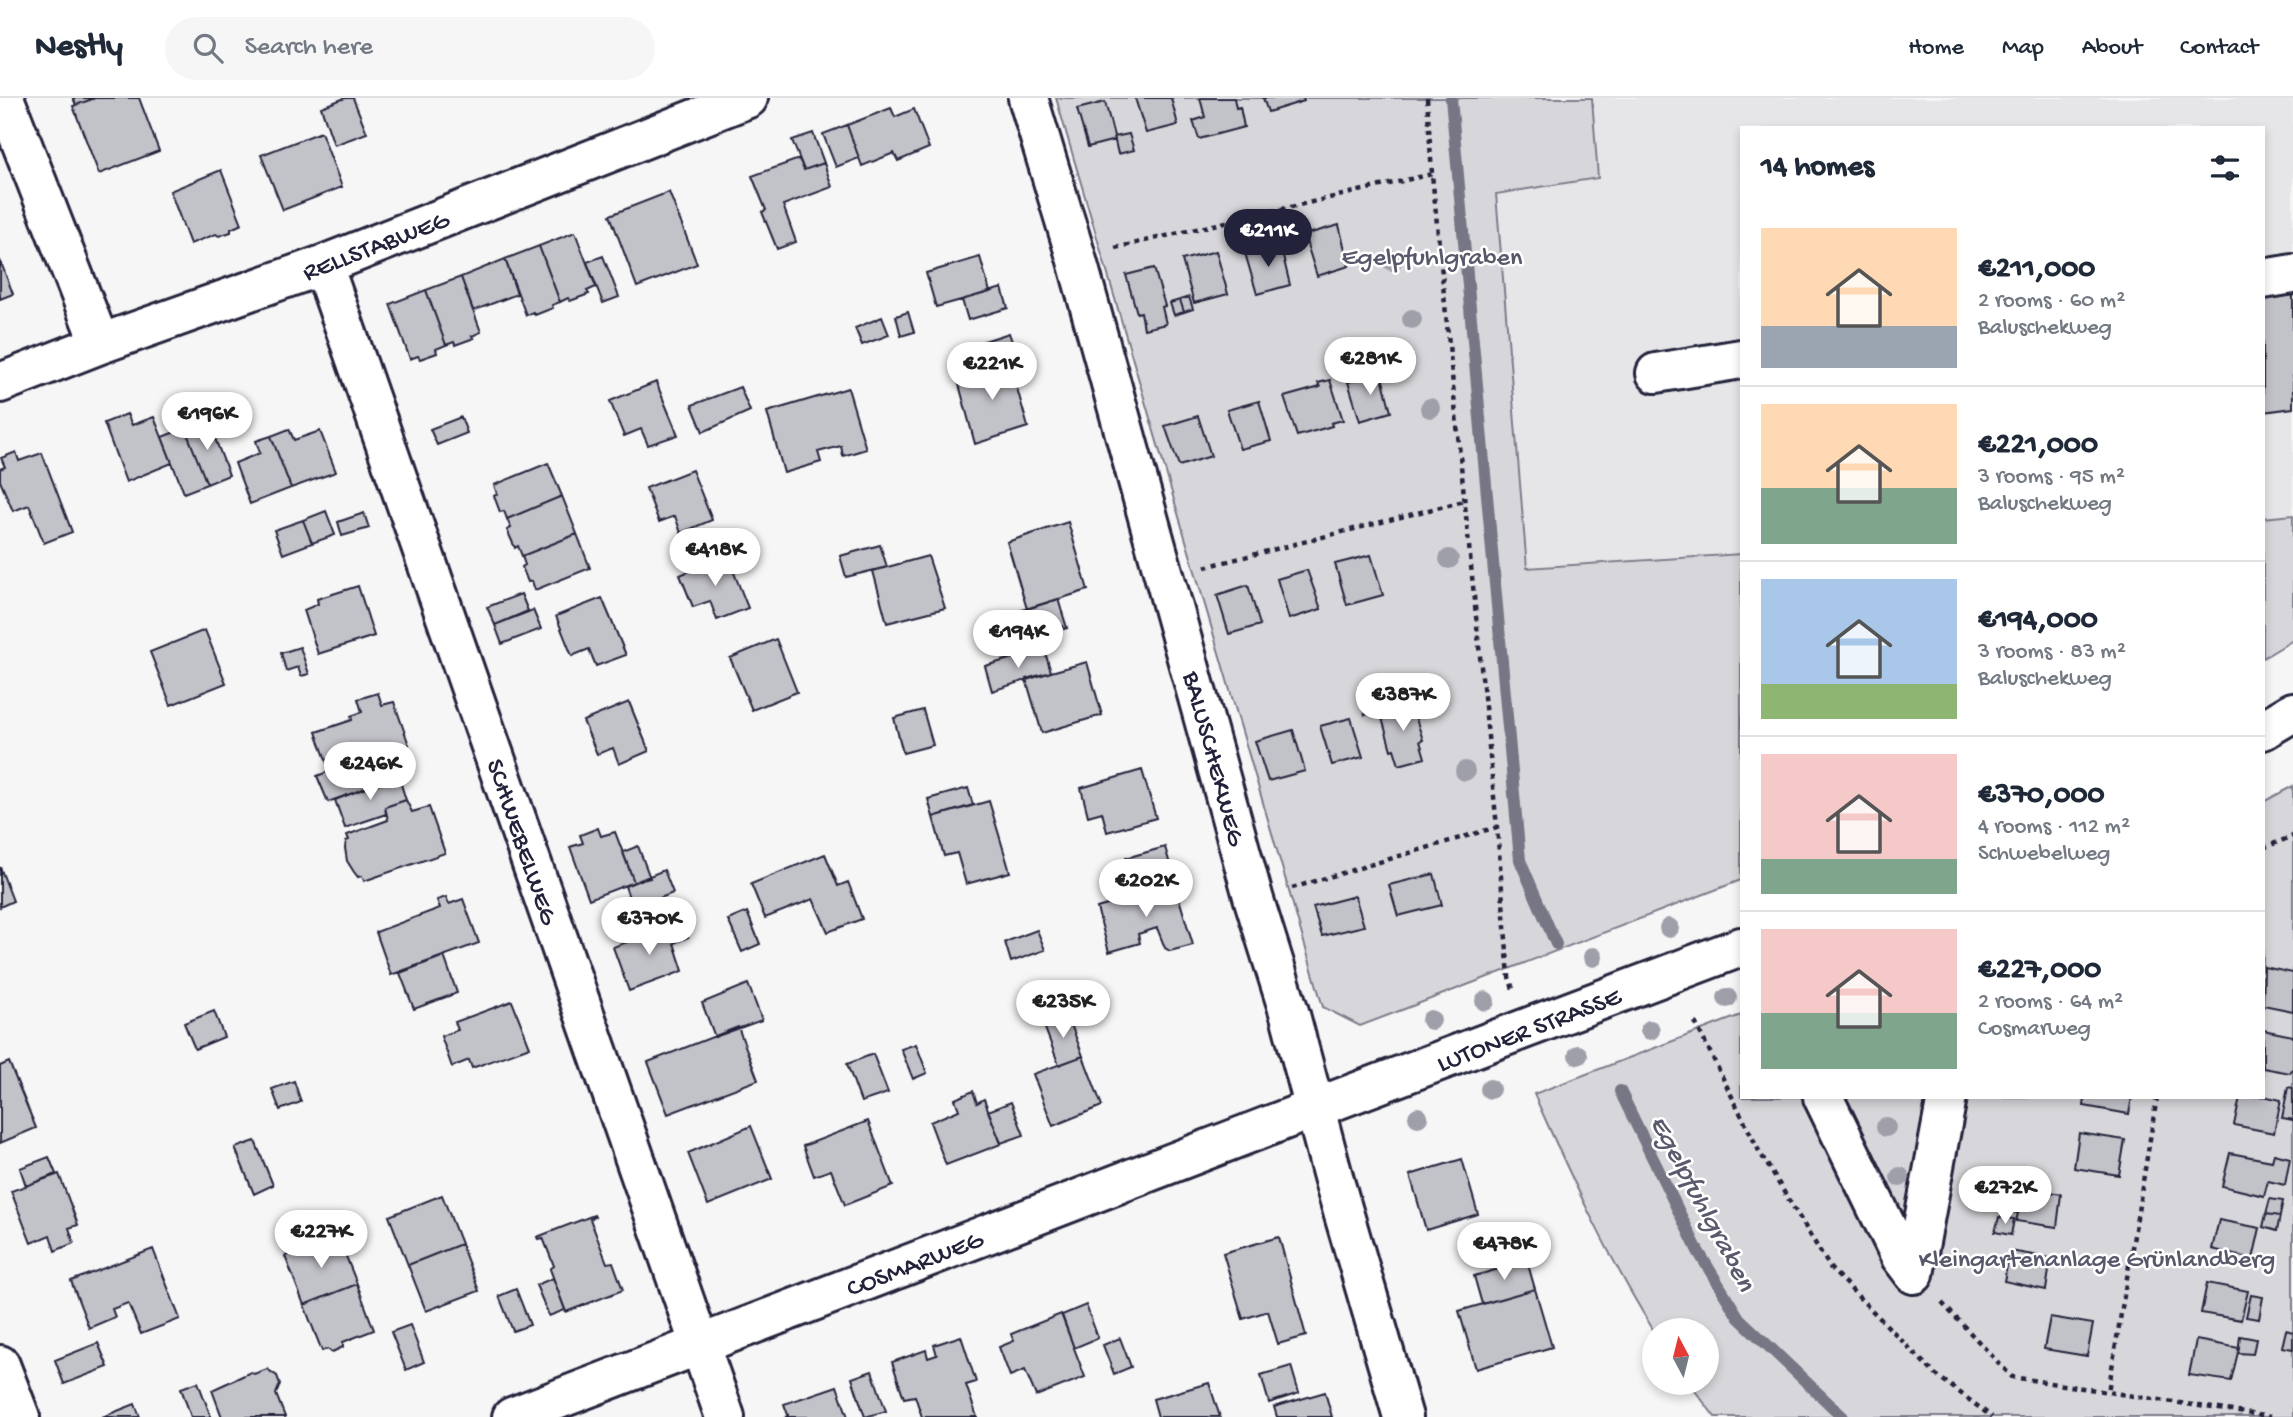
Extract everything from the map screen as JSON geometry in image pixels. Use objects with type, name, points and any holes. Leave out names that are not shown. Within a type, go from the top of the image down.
[{"type":"street","points":[[4,98],[100,344]]},
{"type":"street","name":"RELLSTABWEG","points":[[0,383],[100,344],[323,265],[748,98]]},
{"type":"street","name":"BALUSCHEKWEG","points":[[1028,98],[1076,257],[1254,900],[1290,1015],[1403,1417]]},
{"type":"street","name":"SCHWEBELWEG","points":[[323,265],[725,1417]]},
{"type":"street","points":[[2265,278],[2293,274]]},
{"type":"street","points":[[1656,373],[1740,359]]},
{"type":"street","points":[[2265,729],[2293,712]]},
{"type":"street","name":"LUTONER STRASSE","points":[[1315,1108],[1740,947]]},
{"type":"street","points":[[1824,1099],[1901,1256],[1914,1274]]},
{"type":"street","points":[[1914,1274],[1947,1099]]},
{"type":"street","name":"COSMARWEG","points":[[512,1417],[1315,1108]]},
{"type":"street","points":[[0,1366],[20,1417]]},
{"type":"path","points":[[1427,98],[1509,977]]},
{"type":"path","points":[[1076,257],[1432,174]]},
{"type":"path","points":[[1166,576],[1464,501]]},
{"type":"path","points":[[1254,900],[1497,827]]},
{"type":"path","points":[[2265,847],[2293,836]]},
{"type":"path","points":[[1695,1021],[1759,1150],[1832,1269],[1935,1374],[1993,1417]]},
{"type":"path","points":[[2108,1392],[2157,1099]]},
{"type":"path","points":[[1914,1274],[2012,1377],[2271,1417]]},
{"type":"shaded area","points":[[1592,98],[2293,98],[2293,515],[2265,518],[2265,126],[1740,126],[1740,554],[1528,568],[1496,193],[1598,178]]},
{"type":"green space","points":[[1056,98],[1592,98],[1598,178],[1496,194],[1527,568],[1740,554],[1740,880],[1360,1026],[1323,1007]]},
{"type":"green space","points":[[2293,515],[2293,640],[2265,657],[2265,518]]},
{"type":"green space","name":"Kleingartenanlage Grünlandberg","points":[[2293,786],[2293,1417],[1715,1417],[1698,1395],[1719,1395],[1719,1318],[1646,1318],[1590,1214],[1534,1094],[1740,1015],[1740,1099],[2265,1099],[2265,801]]},
{"type":"building","points":[[73,98],[95,98],[76,105]]},
{"type":"building","points":[[95,98],[139,98],[159,151],[99,174],[73,106]]},
{"type":"building","points":[[345,98],[353,98],[367,133],[334,145],[321,107]]},
{"type":"building","points":[[1135,98],[1171,98],[1178,125],[1146,133]]},
{"type":"building","points":[[1200,98],[1234,98],[1236,108],[1240,107],[1244,127],[1199,139],[1193,121],[1205,117]]},
{"type":"building","points":[[1263,98],[1303,98],[1304,101],[1268,112]]},
{"type":"building","points":[[1105,102],[1115,140],[1088,147],[1077,109]]},
{"type":"building","points":[[891,108],[895,117],[914,109],[929,148],[898,161],[894,153],[862,166],[847,125]]},
{"type":"building","points":[[847,125],[859,158],[836,167],[823,134]]},
{"type":"building","points":[[321,132],[342,187],[283,210],[261,155]]},
{"type":"building","points":[[813,133],[824,163],[804,170],[792,140]]},
{"type":"building","points":[[1129,134],[1134,150],[1118,154],[1114,137]]},
{"type":"building","points":[[799,159],[804,170],[824,163],[832,187],[783,205],[796,242],[777,249],[762,212],[766,210],[752,176]]},
{"type":"building","points":[[221,170],[242,224],[231,229],[231,232],[219,236],[216,234],[190,244],[170,191]]},
{"type":"building","points":[[669,192],[697,264],[637,287],[610,215]]},
{"type":"building","points":[[1339,225],[1349,266],[1317,276],[1304,235]]},
{"type":"building","points":[[575,232],[596,287],[587,291],[589,294],[560,302],[539,246]]},
{"type":"building","points":[[1280,244],[1290,285],[1257,294],[1245,253]]},
{"type":"building","points":[[539,246],[560,302],[535,315],[533,312],[526,315],[505,259]]},
{"type":"building","points":[[1216,251],[1228,294],[1194,303],[1182,260]]},
{"type":"building","points":[[603,256],[619,297],[603,303],[587,262]]},
{"type":"building","points":[[980,257],[990,292],[936,307],[926,273]]},
{"type":"building","points":[[505,259],[517,294],[473,311],[461,277]]},
{"type":"building","points":[[0,260],[13,294],[0,299]]},
{"type":"building","points":[[1154,268],[1165,306],[1162,307],[1166,324],[1144,329],[1141,312],[1137,313],[1126,275]]},
{"type":"building","points":[[461,277],[481,332],[472,336],[474,338],[455,345],[454,342],[446,345],[426,290]]},
{"type":"building","points":[[1002,288],[1008,308],[968,320],[962,300]]},
{"type":"building","points":[[426,290],[446,345],[436,349],[437,353],[420,359],[418,356],[410,359],[390,304]]},
{"type":"building","points":[[2293,295],[2293,408],[2265,412],[2265,299]]},
{"type":"building","points":[[1189,297],[1193,309],[1184,312],[1180,300]]},
{"type":"building","points":[[1180,300],[1184,312],[1174,315],[1170,303]]},
{"type":"building","points":[[908,312],[914,332],[901,336],[896,316]]},
{"type":"building","points":[[882,317],[889,335],[862,345],[855,328]]},
{"type":"building","points":[[1009,333],[1015,350],[1004,353],[1007,361],[989,367],[986,358],[981,362],[975,344]]},
{"type":"building","points":[[1009,360],[1028,427],[975,444],[957,377]]},
{"type":"building","points":[[1381,373],[1391,412],[1360,421],[1348,382]]},
{"type":"building","points":[[1330,380],[1343,420],[1297,436],[1284,397],[1320,387],[1318,383]]},
{"type":"building","points":[[656,382],[678,435],[648,445],[641,429],[624,436],[610,401]]},
{"type":"building","points":[[740,387],[750,411],[703,432],[692,405]]},
{"type":"building","points":[[848,388],[866,449],[843,456],[841,446],[818,452],[821,462],[784,473],[767,412]]},
{"type":"building","points":[[1259,401],[1271,441],[1240,449],[1227,410]]},
{"type":"building","points":[[127,414],[132,425],[154,417],[172,463],[126,482],[104,423]]},
{"type":"building","points":[[1198,416],[1211,456],[1179,466],[1165,426]]},
{"type":"building","points":[[461,417],[467,433],[437,445],[430,429]]},
{"type":"building","points":[[208,420],[229,475],[207,484],[185,428]]},
{"type":"building","points":[[185,428],[207,484],[184,493],[162,437]]},
{"type":"building","points":[[289,429],[294,440],[320,431],[336,472],[291,488],[271,436]]},
{"type":"building","points":[[271,436],[291,488],[250,504],[235,463],[260,453],[256,441]]},
{"type":"building","points":[[16,452],[19,461],[42,453],[72,532],[44,543],[29,505],[13,511],[0,481],[0,469],[5,467],[1,458]]},
{"type":"building","points":[[548,463],[562,496],[507,519],[504,511],[500,512],[494,496],[497,494],[494,485]]},
{"type":"building","points":[[692,470],[712,520],[681,533],[675,516],[659,522],[646,488]]},
{"type":"building","points":[[562,496],[577,534],[522,556],[507,530],[511,528],[507,519]]},
{"type":"building","points":[[326,511],[335,535],[312,543],[303,520]]},
{"type":"building","points":[[364,513],[369,528],[342,536],[338,522]]},
{"type":"building","points":[[303,520],[312,543],[283,554],[274,530]]},
{"type":"building","points":[[1068,522],[1088,590],[1027,609],[1007,542]]},
{"type":"building","points":[[577,534],[590,568],[535,590],[532,581],[528,582],[522,567],[525,565],[522,556]]},
{"type":"building","points":[[880,545],[887,567],[846,577],[840,556]]},
{"type":"building","points":[[727,555],[748,608],[717,620],[710,601],[693,607],[680,575]]},
{"type":"building","points":[[1371,555],[1383,595],[1347,605],[1335,564]]},
{"type":"building","points":[[928,556],[945,608],[887,623],[873,571]]},
{"type":"building","points":[[1307,570],[1321,609],[1289,619],[1277,579]]},
{"type":"building","points":[[1248,585],[1260,625],[1229,634],[1217,595]]},
{"type":"building","points":[[358,586],[374,636],[318,654],[304,610],[318,604],[317,599]]},
{"type":"building","points":[[521,594],[528,611],[495,625],[487,607]]},
{"type":"building","points":[[602,598],[626,655],[596,666],[589,649],[572,656],[556,616]]},
{"type":"building","points":[[1058,599],[1067,628],[1064,629],[1063,626],[1021,638],[1013,613]]},
{"type":"building","points":[[533,610],[541,629],[502,644],[495,625]]},
{"type":"building","points":[[205,630],[226,683],[171,705],[150,652]]},
{"type":"building","points":[[776,639],[797,692],[752,710],[730,658]]},
{"type":"building","points":[[300,647],[309,674],[301,676],[298,667],[286,671],[281,653]]},
{"type":"building","points":[[1044,649],[1051,672],[992,691],[985,666]]},
{"type":"building","points":[[1087,662],[1102,715],[1042,733],[1026,679]]},
{"type":"building","points":[[378,693],[382,705],[394,702],[409,745],[366,759],[365,757],[330,771],[316,732],[352,720],[351,716],[362,712],[358,699]]},
{"type":"building","points":[[1372,695],[1377,711],[1365,715],[1360,698]]},
{"type":"building","points":[[629,702],[649,751],[619,764],[613,748],[597,754],[583,721]]},
{"type":"building","points":[[1411,703],[1423,740],[1420,741],[1425,758],[1399,765],[1394,749],[1391,750],[1380,711]]},
{"type":"building","points":[[923,710],[933,745],[903,753],[894,718]]},
{"type":"building","points":[[1351,718],[1363,757],[1332,765],[1320,726]]},
{"type":"building","points":[[1293,730],[1305,771],[1268,781],[1255,741]]},
{"type":"building","points":[[370,757],[380,783],[328,802],[317,776]]},
{"type":"building","points":[[1142,770],[1156,818],[1107,832],[1102,812],[1088,816],[1081,788]]},
{"type":"building","points":[[398,775],[406,800],[385,807],[386,814],[345,828],[335,800]]},
{"type":"building","points":[[968,788],[973,805],[933,817],[928,799]]},
{"type":"building","points":[[406,800],[412,812],[429,807],[445,853],[364,881],[347,861],[347,835],[388,820],[385,807]]},
{"type":"building","points":[[989,801],[1010,872],[966,884],[957,853],[944,856],[933,817]]},
{"type":"building","points":[[598,828],[601,836],[615,832],[634,882],[589,899],[570,847],[583,843],[580,835]]},
{"type":"building","points":[[638,846],[650,878],[634,882],[623,852]]},
{"type":"building","points":[[1165,847],[1171,868],[1132,880],[1126,858]]},
{"type":"building","points":[[825,854],[838,886],[848,882],[862,919],[828,932],[813,899],[765,918],[751,884]]},
{"type":"building","points":[[0,867],[13,901],[0,907]]},
{"type":"building","points":[[664,870],[673,893],[633,909],[625,886]]},
{"type":"building","points":[[1434,874],[1442,905],[1398,916],[1389,885]]},
{"type":"building","points":[[1174,882],[1193,945],[1170,951],[1165,948],[1157,928],[1138,934],[1140,943],[1109,952],[1097,908],[1128,899],[1127,895]]},
{"type":"building","points":[[1355,896],[1364,926],[1322,936],[1313,907]]},
{"type":"building","points":[[446,897],[449,904],[463,899],[479,943],[391,975],[376,932],[440,908],[437,900]]},
{"type":"building","points":[[747,912],[760,944],[742,952],[728,920]]},
{"type":"building","points":[[664,917],[667,926],[638,938],[634,928]]},
{"type":"building","points":[[667,926],[671,937],[685,932],[688,937],[674,943],[683,971],[629,991],[613,947],[630,941],[627,933],[635,929],[638,938]]},
{"type":"building","points":[[1037,930],[1045,950],[1011,962],[1005,942]]},
{"type":"building","points":[[444,956],[457,993],[414,1009],[400,973]]},
{"type":"building","points":[[2265,967],[2293,973],[2293,1011],[2265,1005]]},
{"type":"building","points":[[748,984],[762,1020],[715,1037],[702,1003]]},
{"type":"building","points":[[512,1001],[530,1047],[472,1068],[469,1060],[452,1067],[441,1036],[458,1030],[455,1022]]},
{"type":"building","points":[[214,1011],[224,1037],[195,1049],[184,1023]]},
{"type":"building","points":[[1067,1014],[1083,1056],[1059,1065],[1043,1023]]},
{"type":"building","points":[[738,1027],[758,1080],[668,1114],[648,1062]]},
{"type":"building","points":[[2265,1030],[2293,1036],[2293,1068],[2290,1073],[2265,1068]]},
{"type":"building","points":[[916,1044],[927,1073],[913,1079],[901,1049]]},
{"type":"building","points":[[873,1054],[888,1093],[861,1102],[847,1064]]},
{"type":"building","points":[[1083,1056],[1102,1106],[1053,1126],[1033,1074]]},
{"type":"building","points":[[9,1062],[36,1128],[0,1143],[0,1066]]},
{"type":"building","points":[[294,1081],[301,1102],[280,1110],[272,1089]]},
{"type":"building","points":[[2288,1087],[2293,1088],[2293,1120],[2282,1118]]},
{"type":"building","points":[[973,1091],[977,1103],[984,1099],[1001,1144],[946,1165],[930,1122],[959,1110],[955,1099]]},
{"type":"building","points":[[2265,1096],[2281,1100],[2274,1133],[2234,1125],[2240,1099],[2265,1099]]},
{"type":"building","points":[[2085,1099],[2132,1099],[2129,1114],[2084,1106]]},
{"type":"building","points":[[1011,1102],[1024,1135],[1001,1143],[988,1111]]},
{"type":"building","points":[[868,1121],[893,1186],[845,1205],[831,1170],[814,1176],[803,1146]]},
{"type":"building","points":[[751,1126],[772,1179],[708,1205],[688,1153]]},
{"type":"building","points":[[2079,1133],[2125,1140],[2119,1175],[2074,1168]]},
{"type":"building","points":[[255,1141],[273,1185],[254,1194],[235,1148]]},
{"type":"building","points":[[2230,1153],[2272,1161],[2274,1154],[2290,1158],[2285,1185],[2268,1181],[2264,1196],[2222,1186]]},
{"type":"building","points":[[49,1157],[56,1174],[26,1186],[20,1168]]},
{"type":"building","points":[[1462,1159],[1478,1214],[1426,1230],[1410,1175]]},
{"type":"building","points":[[59,1174],[78,1225],[69,1228],[74,1243],[55,1251],[50,1235],[31,1243],[11,1191]]},
{"type":"building","points":[[2006,1178],[2022,1182],[2022,1187],[2061,1194],[2057,1227],[2016,1221],[2018,1213],[2000,1210]]},
{"type":"building","points":[[442,1195],[461,1244],[408,1265],[389,1216]]},
{"type":"building","points":[[2270,1199],[2283,1201],[2280,1216],[2266,1214]]},
{"type":"building","points":[[2266,1214],[2280,1216],[2277,1231],[2263,1227]]},
{"type":"building","points":[[594,1215],[595,1217],[590,1219],[607,1263],[613,1262],[623,1290],[566,1312],[550,1269],[554,1266],[543,1238],[537,1237]]},
{"type":"building","points":[[1999,1217],[2014,1219],[2011,1235],[1995,1232]]},
{"type":"building","points":[[2219,1220],[2260,1228],[2253,1259],[2212,1249]]},
{"type":"building","points":[[338,1236],[357,1284],[304,1305],[285,1256]]},
{"type":"building","points":[[1279,1237],[1306,1336],[1278,1344],[1268,1311],[1243,1319],[1223,1253]]},
{"type":"building","points":[[461,1244],[479,1291],[426,1311],[408,1265]]},
{"type":"building","points":[[153,1249],[180,1319],[141,1334],[128,1303],[112,1309],[115,1317],[89,1328],[71,1281]]},
{"type":"building","points":[[2010,1251],[2051,1258],[2046,1290],[2004,1281]]},
{"type":"building","points":[[1527,1261],[1535,1289],[1482,1304],[1474,1276]]},
{"type":"building","points":[[553,1278],[565,1310],[549,1316],[536,1285]]},
{"type":"building","points":[[2207,1283],[2248,1291],[2241,1320],[2201,1313]]},
{"type":"building","points":[[357,1284],[374,1330],[343,1342],[343,1347],[332,1352],[327,1349],[322,1351],[304,1305]]},
{"type":"building","points":[[516,1289],[530,1325],[513,1331],[499,1296]]},
{"type":"building","points":[[1535,1289],[1552,1347],[1476,1369],[1459,1311]]},
{"type":"building","points":[[2251,1295],[2263,1297],[2259,1319],[2246,1317]]},
{"type":"building","points":[[1086,1305],[1098,1338],[1074,1348],[1062,1315]]},
{"type":"building","points":[[1061,1314],[1085,1377],[1036,1396],[1025,1370],[1010,1376],[999,1347],[1014,1341],[1011,1334]]},
{"type":"building","points":[[2050,1317],[2093,1324],[2087,1356],[2044,1349]]},
{"type":"building","points":[[410,1325],[424,1362],[406,1370],[391,1332]]},
{"type":"building","points":[[2286,1330],[2293,1332],[2293,1349],[2282,1347]]},
{"type":"building","points":[[961,1336],[976,1382],[966,1385],[977,1417],[922,1417],[915,1396],[904,1398],[892,1362],[926,1350],[928,1358],[937,1355],[934,1345]]},
{"type":"building","points":[[2240,1336],[2256,1339],[2253,1354],[2238,1353]]},
{"type":"building","points":[[1120,1338],[1131,1367],[1114,1374],[1103,1345]]},
{"type":"building","points":[[2196,1340],[2239,1348],[2231,1381],[2189,1375]]},
{"type":"building","points":[[98,1343],[108,1367],[64,1384],[55,1360]]},
{"type":"building","points":[[1291,1366],[1299,1393],[1269,1403],[1261,1375]]},
{"type":"building","points":[[267,1369],[277,1376],[280,1384],[276,1394],[285,1417],[222,1417],[212,1390],[251,1372],[254,1374]]},
{"type":"building","points":[[872,1371],[886,1411],[865,1417],[852,1378]]},
{"type":"building","points":[[198,1382],[211,1417],[191,1417],[181,1388]]},
{"type":"building","points":[[1209,1383],[1220,1417],[1158,1417],[1153,1399]]},
{"type":"building","points":[[837,1386],[848,1417],[786,1417],[788,1415],[784,1404]]},
{"type":"building","points":[[1325,1392],[1332,1417],[1277,1417],[1274,1407]]},
{"type":"building","points":[[135,1404],[140,1417],[102,1417]]},
{"type":"waterway","name":"Egelpfuhlgraben","points":[[1451,98],[1520,860],[1556,944]]},
{"type":"waterway","name":"Egelpfuhlgraben","points":[[1620,1091],[1698,1251],[1739,1318],[1843,1417]]}]
